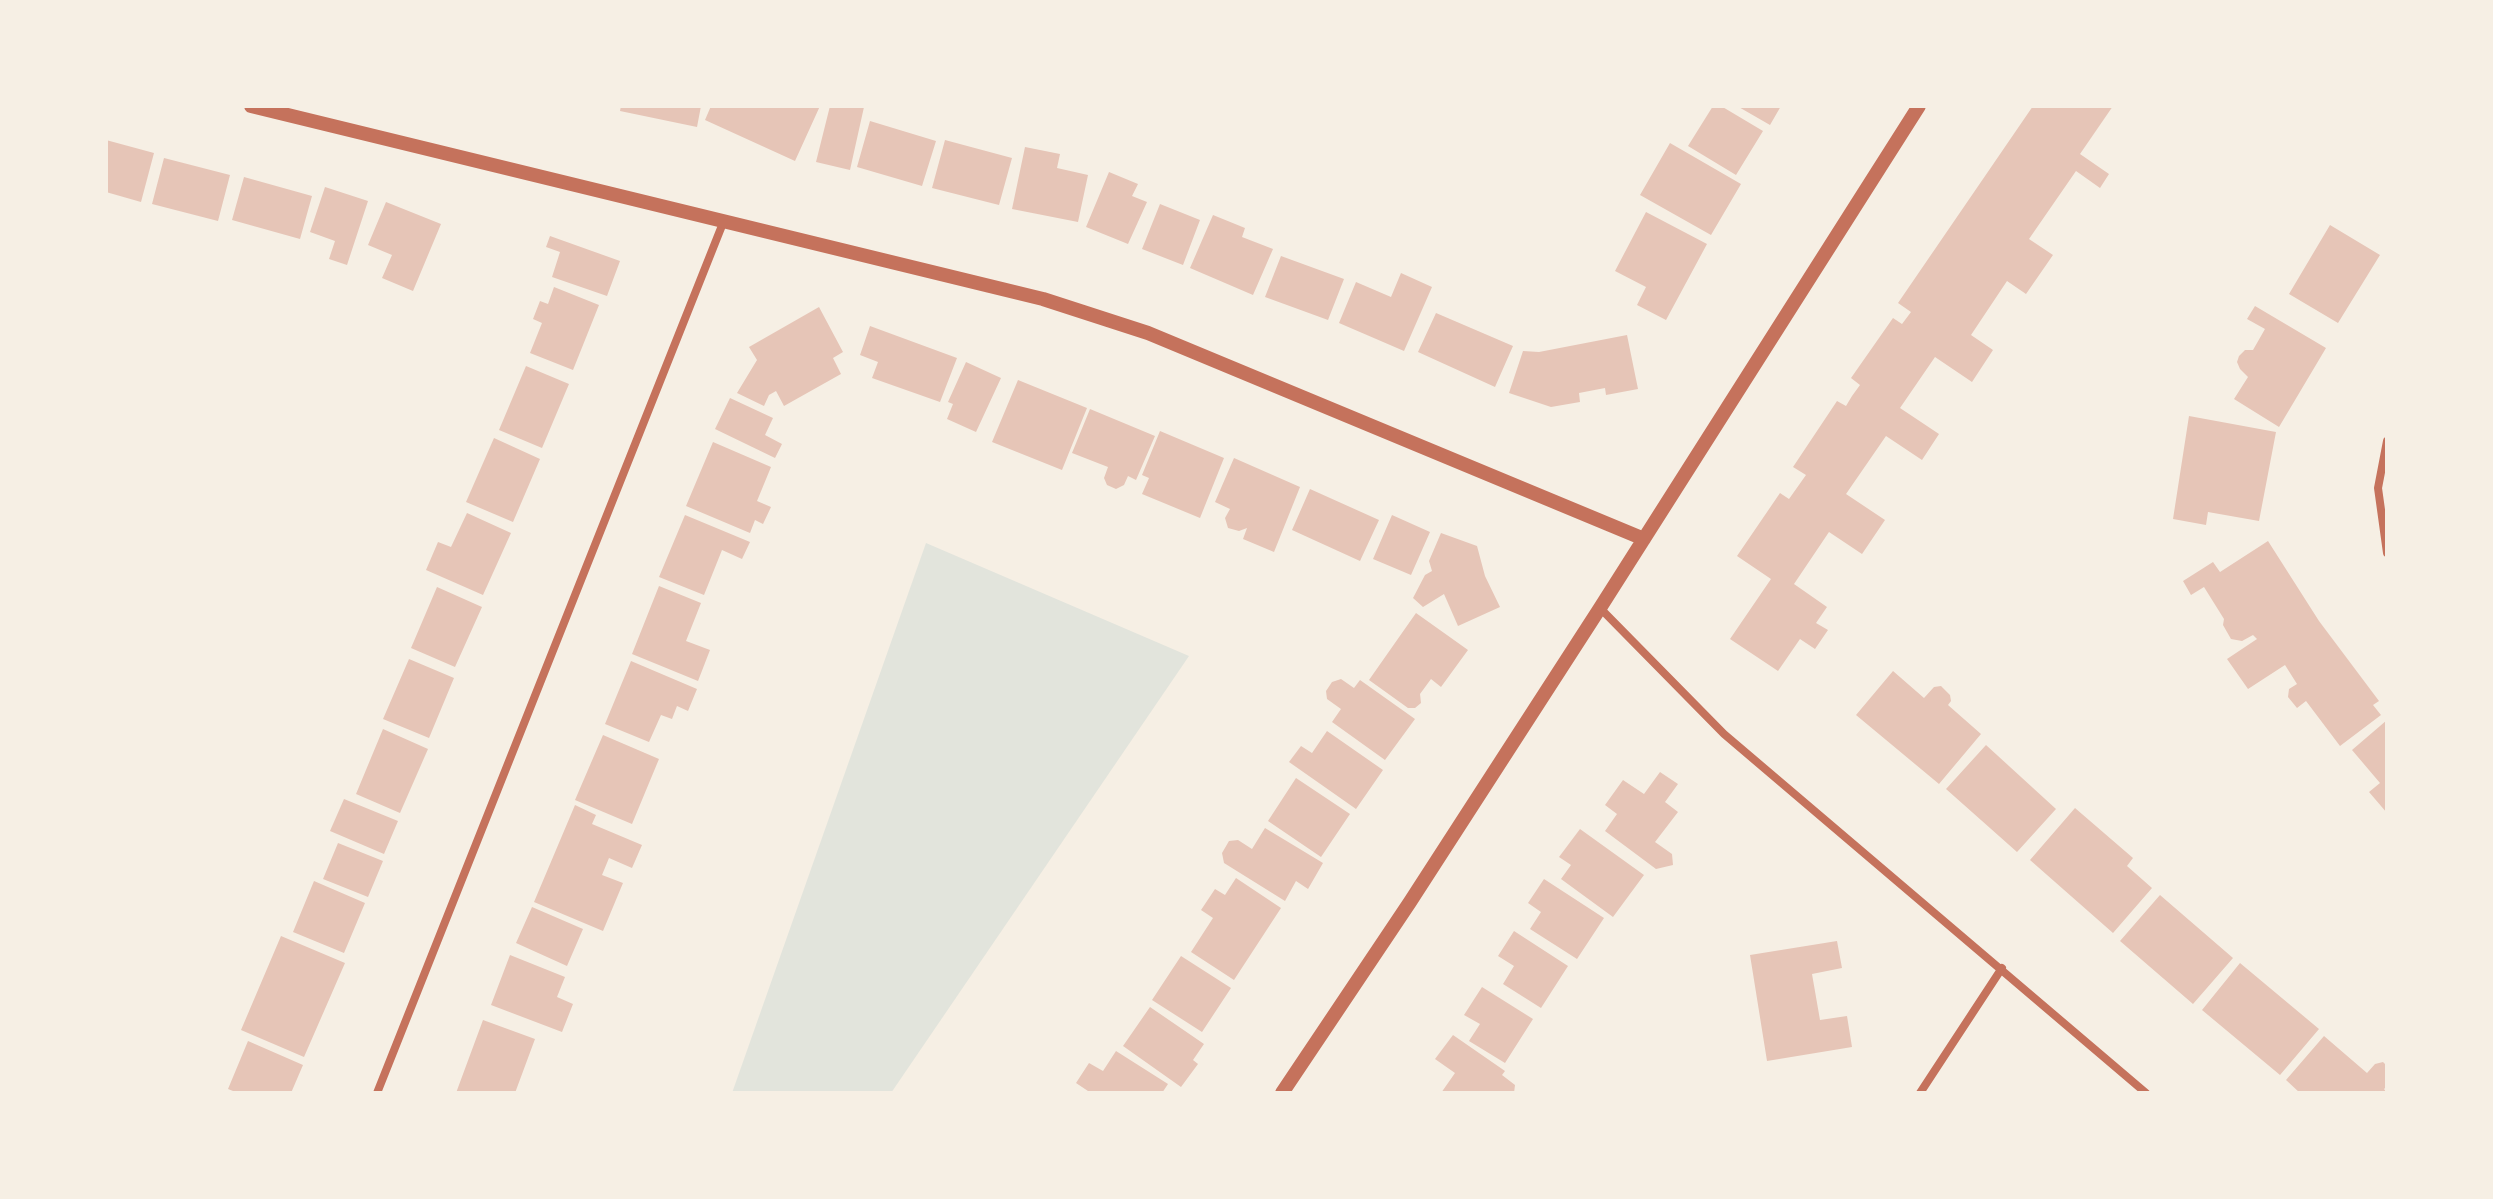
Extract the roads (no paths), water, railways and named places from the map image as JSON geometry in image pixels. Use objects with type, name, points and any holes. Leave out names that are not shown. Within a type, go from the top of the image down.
[{"type":"street","points":[[251,106],[1043,299],[1148,333],[1644,539]]},
{"type":"street","points":[[1282,1093],[1600,608],[1919,106]]},
{"type":"street","points":[[377,1093],[723,223]]},
{"type":"street","points":[[2387,441],[2378,488],[2387,553]]},
{"type":"street","points":[[1600,608],[1724,734],[2146,1093]]},
{"type":"street","points":[[1920,1093],[2002,968]]}]
